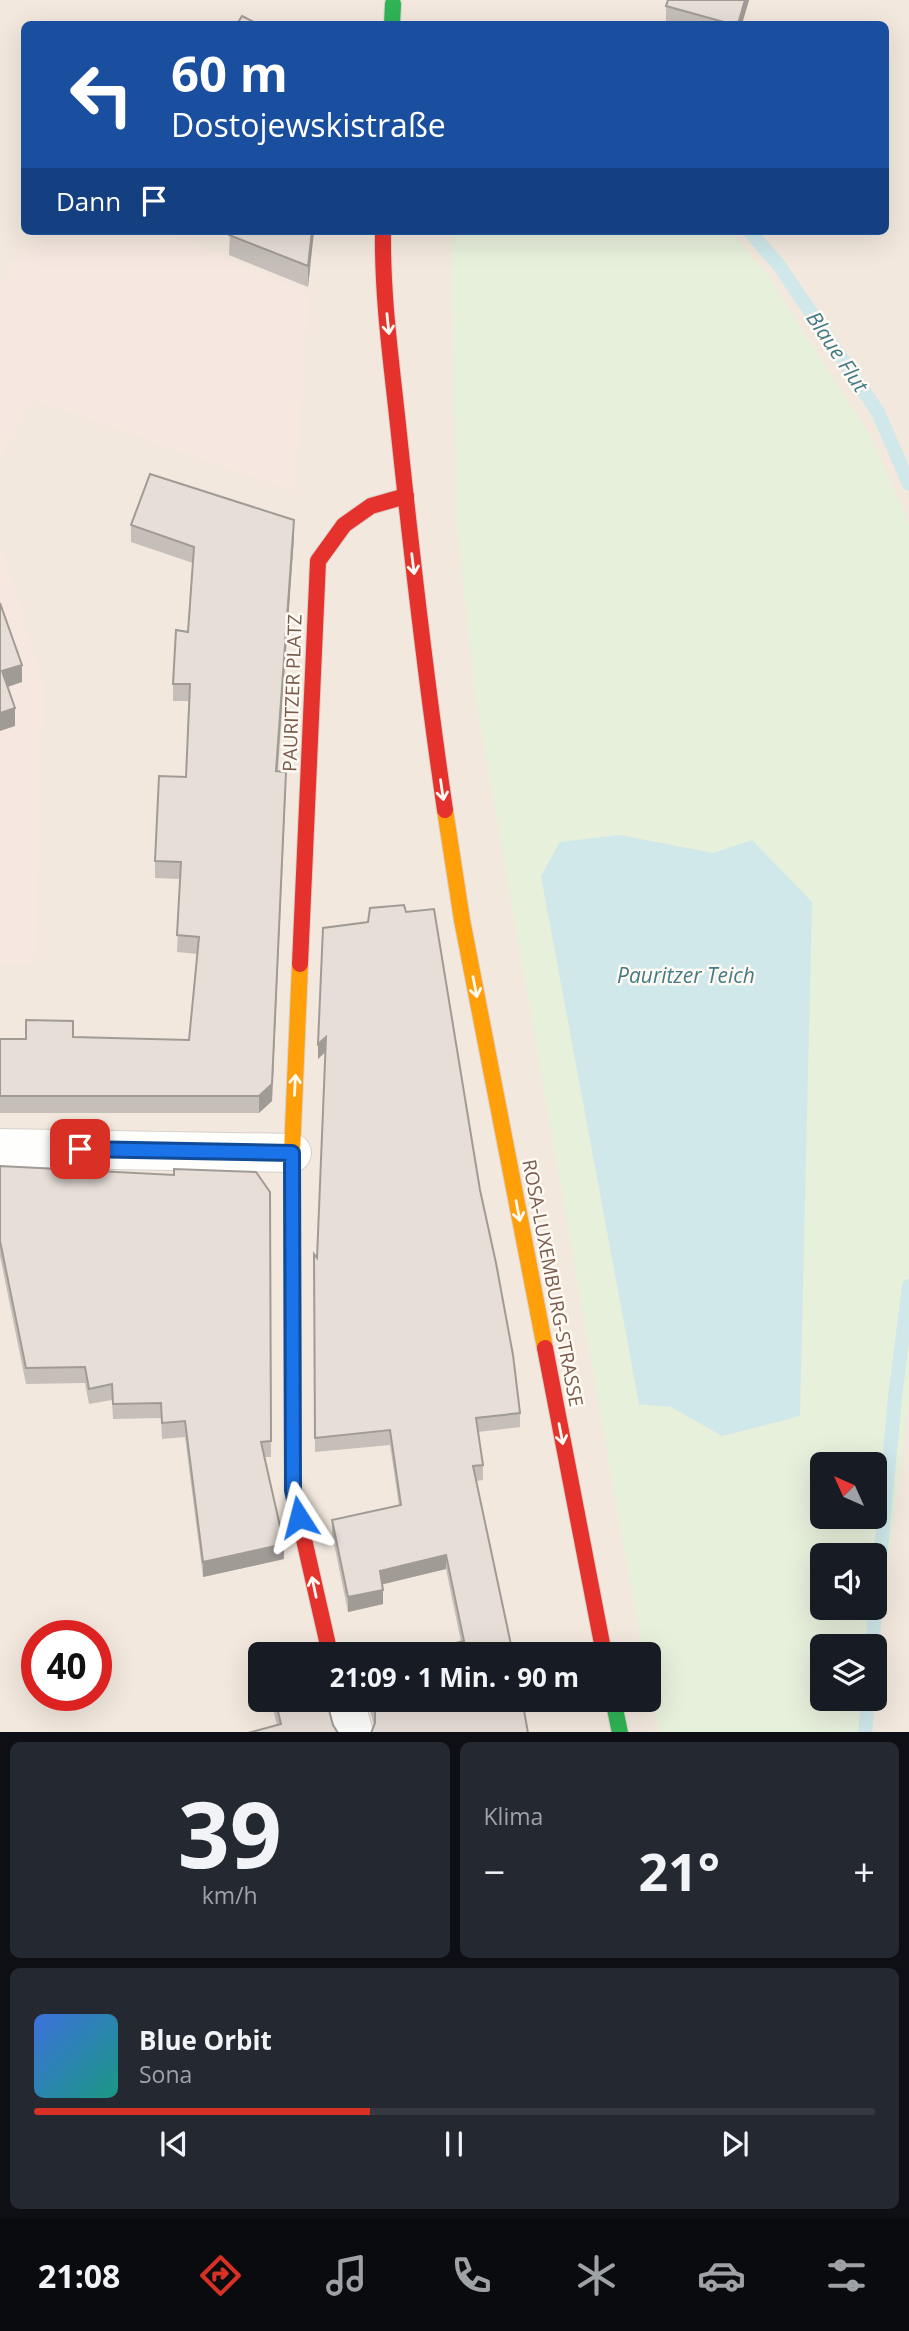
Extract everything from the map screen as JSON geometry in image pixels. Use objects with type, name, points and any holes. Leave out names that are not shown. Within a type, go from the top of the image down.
[{"type":"street","points":[[383,235],[384,275],[405,496]]},
{"type":"street","name":"ROSA-LUXEMBURG-STRASSE","points":[[405,496],[444,804],[462,920],[602,1642]]},
{"type":"street","name":"PAURITZER PLATZ","points":[[327,1642],[293,1490],[292,1153],[318,561],[344,525],[371,506],[405,496]]},
{"type":"street","points":[[0,1148],[292,1153]]},
{"type":"street","points":[[348,1712],[354,1732]]},
{"type":"street","points":[[616,1712],[620,1732]]},
{"type":"shaded area","points":[[0,0],[909,0],[909,1732],[0,1732]]},
{"type":"shaded area","points":[[29,235],[174,235],[309,294],[295,492],[33,399],[0,459],[0,286]]},
{"type":"shaded area","points":[[0,543],[44,685],[34,965],[0,964]]},
{"type":"green space","points":[[451,235],[733,235],[767,274],[870,436],[909,523],[909,1401],[887,1572],[887,1543],[810,1543],[810,1620],[881,1620],[879,1634],[810,1634],[810,1711],[870,1711],[867,1732],[659,1732],[655,1712],[661,1712],[661,1642],[642,1642],[475,693],[456,513]],"holes":[[[620,835],[713,853],[752,841],[722,1436],[671,1407],[639,1404]]]},
{"type":"water","name":"Pauritzer Teich","points":[[620,835],[713,853],[752,840],[812,902],[800,1416],[722,1436],[671,1407],[639,1404],[541,876],[560,842]]},
{"type":"building","points":[[668,0],[745,0],[739,21],[720,21],[666,6]]},
{"type":"building","points":[[242,16],[252,21],[239,21]]},
{"type":"building","points":[[229,235],[312,235],[308,266]]},
{"type":"building","points":[[150,474],[294,520],[276,771],[286,772],[272,1084],[259,1096],[0,1096],[0,1039],[26,1039],[26,1020],[73,1021],[73,1037],[189,1040],[199,937],[177,935],[181,862],[155,861],[159,776],[186,777],[190,684],[173,684],[176,630],[188,632],[194,547],[131,525]]},
{"type":"building","points":[[0,603],[22,665],[2,671],[15,708],[0,713]]},
{"type":"building","points":[[404,905],[406,912],[434,909],[480,1190],[513,1355],[520,1413],[476,1418],[483,1465],[473,1466],[510,1642],[460,1642],[464,1641],[446,1555],[380,1571],[383,1590],[348,1597],[332,1520],[401,1505],[390,1430],[315,1438],[314,1254],[317,1258],[326,1037],[318,1044],[323,928],[368,922],[370,908]]},
{"type":"building","points":[[0,1166],[174,1175],[174,1169],[256,1172],[270,1192],[271,1441],[261,1442],[284,1544],[203,1562],[185,1421],[162,1423],[161,1403],[113,1404],[112,1384],[89,1389],[85,1367],[26,1368],[0,1241]]},
{"type":"building","points":[[278,1712],[330,1712],[337,1732],[252,1732],[281,1724]]},
{"type":"building","points":[[375,1712],[524,1712],[528,1732],[371,1732]]},
{"type":"waterway","name":"Blaue Flut","points":[[753,235],[778,264],[878,412],[909,484]]},
{"type":"waterway","name":"Blaue Flut","points":[[873,1634],[895,1397],[909,1286]]},
{"type":"waterway","name":"Blaue Flut","points":[[865,1732],[867,1711]]},
{"type":"traffic: fast","points":[[392,21],[393,4]]},
{"type":"traffic: fast","points":[[616,1712],[620,1732]]},
{"type":"traffic: slow","points":[[445,810],[462,920],[545,1348]]},
{"type":"traffic: slow","points":[[292,1276],[292,1153],[300,964]]},
{"type":"traffic: jam","points":[[383,235],[384,285],[391,364],[445,810]]},
{"type":"traffic: jam","points":[[300,964],[318,561],[344,525],[371,506],[406,496]]},
{"type":"traffic: jam","points":[[292,1276],[293,1491],[327,1642]]},
{"type":"traffic: jam","points":[[545,1348],[602,1642]]},
{"type":"route","points":[[80,1149],[292,1153],[293,1490],[299,1517]]}]
